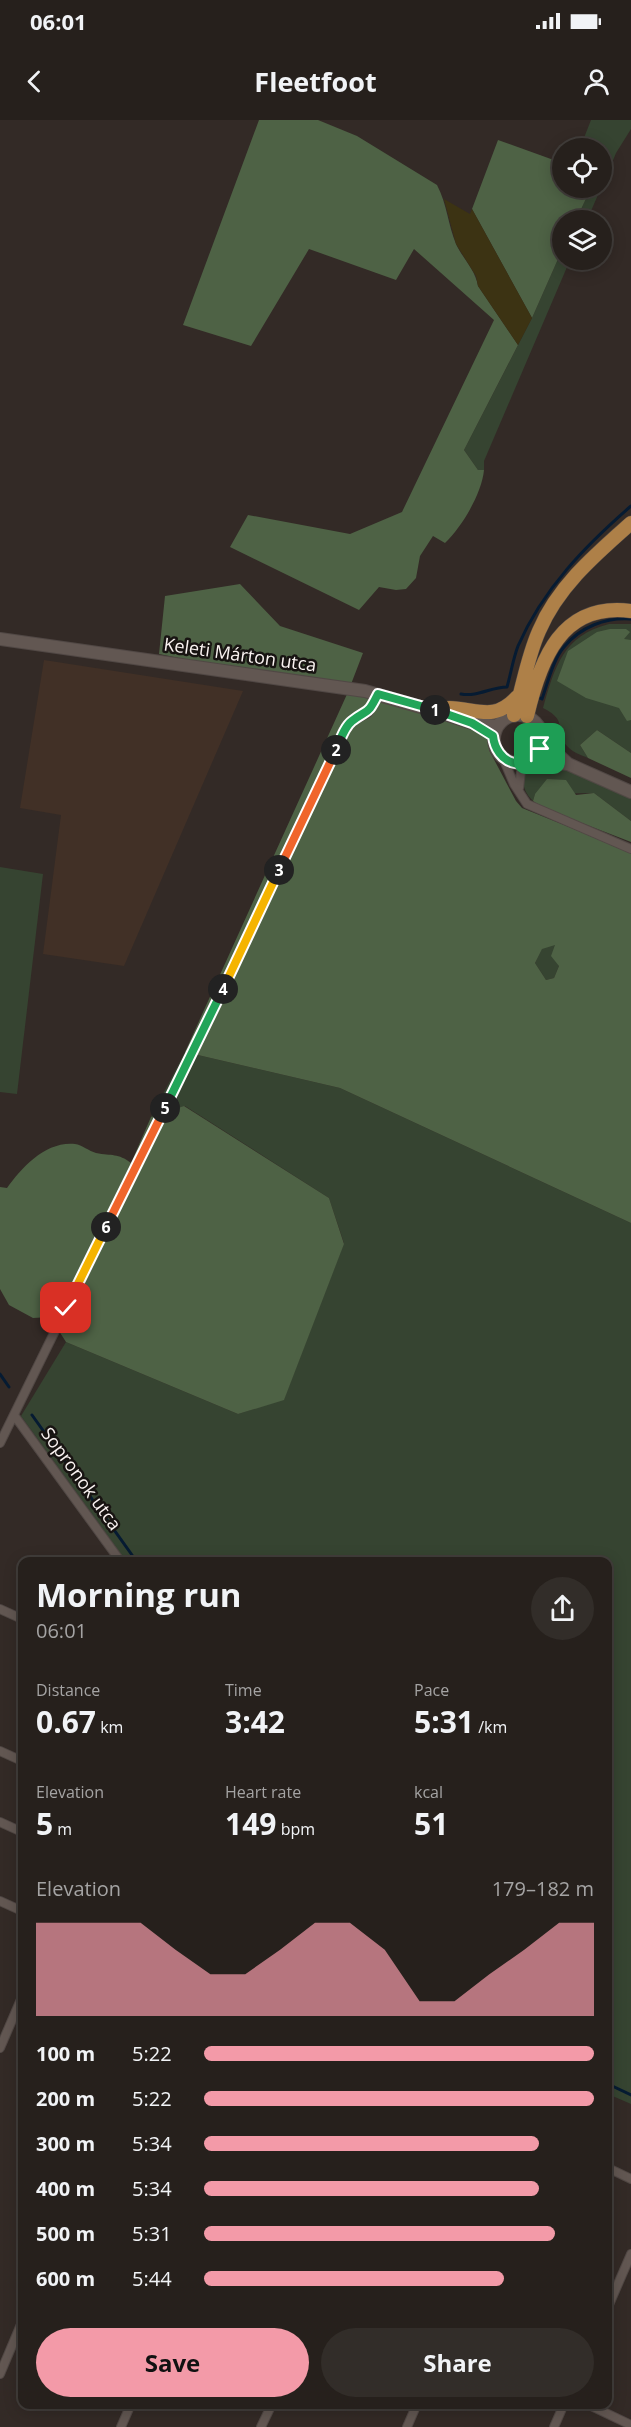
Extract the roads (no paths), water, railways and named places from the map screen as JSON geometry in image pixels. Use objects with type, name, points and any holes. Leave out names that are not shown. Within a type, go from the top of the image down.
[{"type":"highway","points":[[520,716],[519,696],[539,630],[554,603],[589,561],[631,523]]},
{"type":"highway","points":[[520,716],[546,654],[564,631],[579,619],[596,613],[620,609],[631,611]]},
{"type":"highway","points":[[442,713],[449,708],[495,713],[511,705],[519,696]]},
{"type":"main road","name":"Keleti Márton utca","points":[[0,639],[378,694],[495,731]]},
{"type":"main road","points":[[527,761],[537,754],[542,740],[540,728],[520,716],[507,717],[495,731],[494,746],[503,758],[510,762],[568,764]]},
{"type":"main road","points":[[542,740],[568,764],[631,792]]},
{"type":"street","points":[[0,1443],[206,1025],[347,727],[352,721],[368,713],[378,694]]},
{"type":"street","points":[[503,758],[527,804],[536,810],[631,849]]},
{"type":"street","points":[[519,792],[527,761]]},
{"type":"street","name":"Sopronok utca","points":[[14,1415],[117,1557]]},
{"type":"street","points":[[0,1609],[18,1617]]},
{"type":"street","points":[[0,1751],[18,1759]]},
{"type":"street","points":[[0,1822],[18,1830]]},
{"type":"street","points":[[0,1901],[18,1909]]},
{"type":"street","points":[[0,2048],[18,2006]]},
{"type":"street","points":[[612,2170],[631,2179]]},
{"type":"street","points":[[612,2298],[631,2254]]},
{"type":"street","points":[[0,2374],[18,2331]]},
{"type":"street","points":[[121,2427],[129,2409]]},
{"type":"street","points":[[261,2427],[270,2409]]},
{"type":"street","points":[[407,2427],[415,2409]]},
{"type":"street","points":[[554,2427],[562,2409]]},
{"type":"street","points":[[597,2409],[631,2425]]},
{"type":"waterway","points":[[461,694],[467,695],[507,687],[518,646],[528,625],[553,587],[597,537],[631,506]]},
{"type":"waterway","points":[[538,697],[542,699],[557,658],[570,640],[594,625],[612,620],[631,619]]},
{"type":"waterway","points":[[0,1374],[9,1387]]},
{"type":"waterway","points":[[32,1415],[133,1557]]},
{"type":"waterway","points":[[612,2086],[631,2095]]}]
